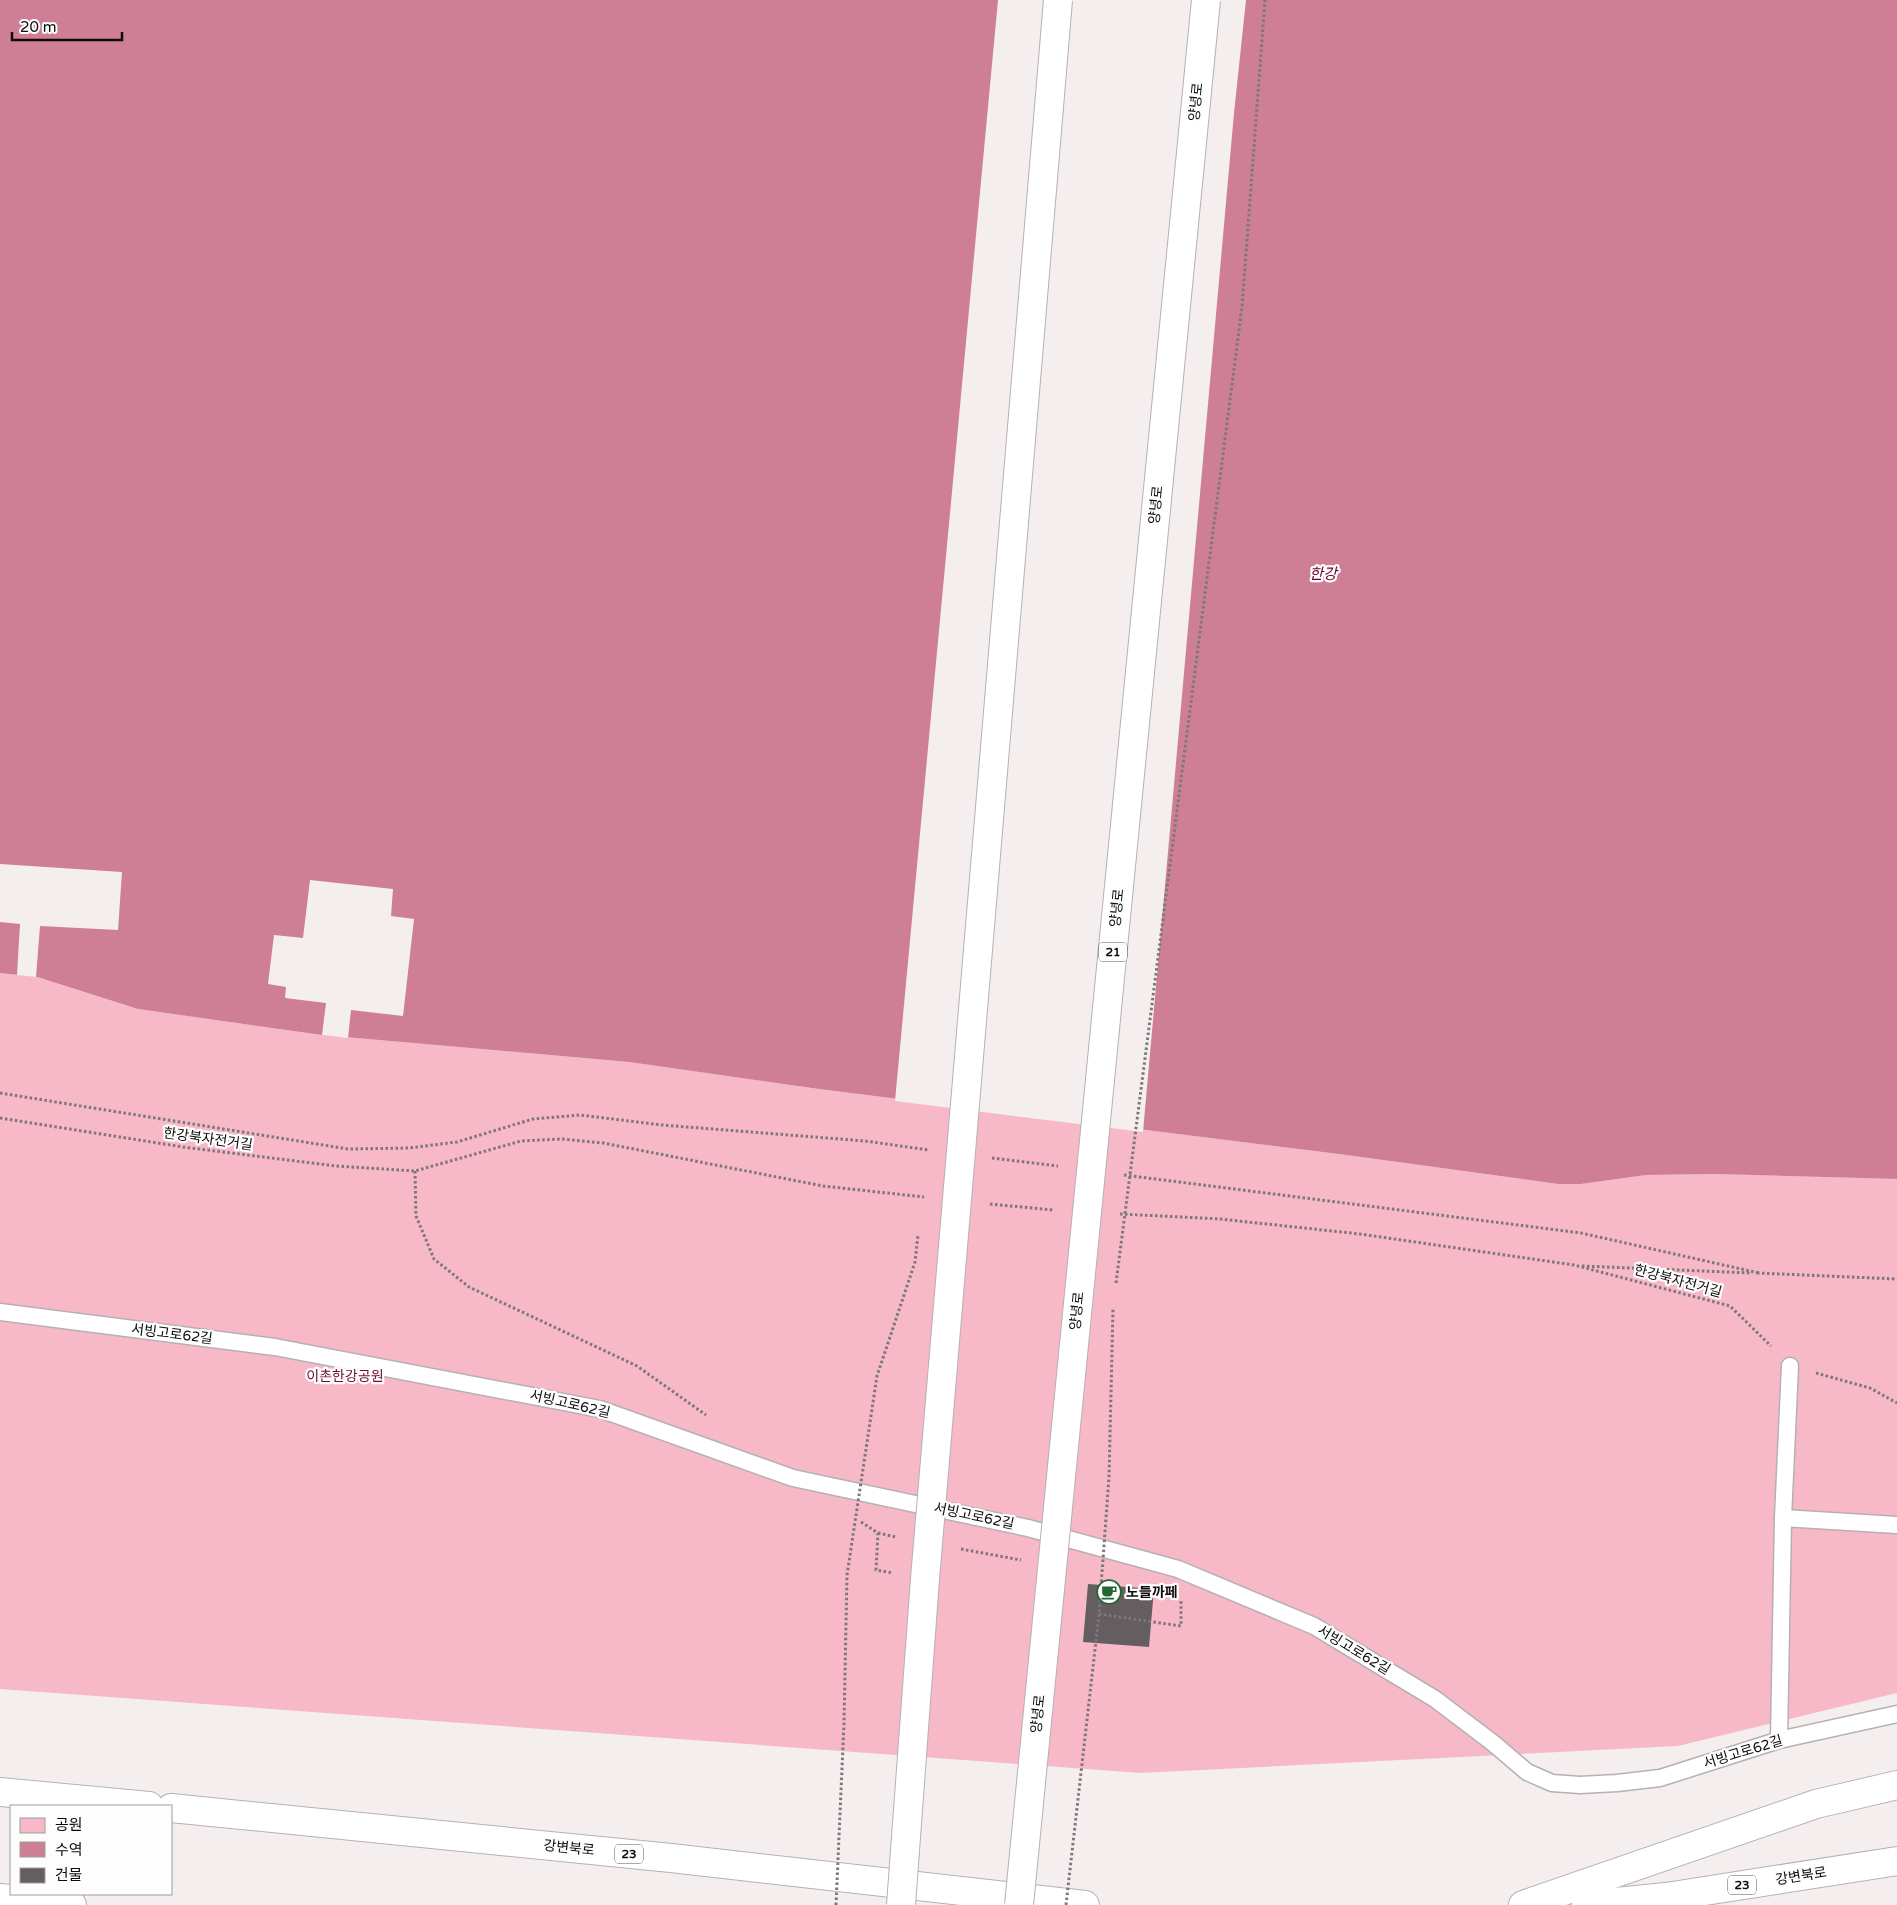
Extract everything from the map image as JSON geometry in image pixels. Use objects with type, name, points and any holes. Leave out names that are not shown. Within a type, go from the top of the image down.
[{"type":"main road","points":[[901,1905],[925,1579],[1058,0]]},
{"type":"main road","name":"양녕로","points":[[1020,1905],[1206,0]]},
{"type":"main road","points":[[1523,1905],[1816,1804],[1897,1785]]},
{"type":"main road","points":[[0,1792],[138,1805]]},
{"type":"main road","name":"강변북로","points":[[172,1808],[671,1858],[1085,1905]]},
{"type":"main road","name":"강변북로","points":[[1586,1905],[1666,1898],[1897,1861]]},
{"type":"main road","points":[[0,1898],[72,1905]]},
{"type":"lane","name":"서빙고로62길","points":[[0,1312],[275,1346],[600,1409],[794,1478],[1028,1528],[1178,1569],[1314,1626],[1435,1700],[1493,1743],[1527,1772],[1552,1783],[1580,1785],[1660,1778],[1779,1740],[1897,1714]]},
{"type":"lane","points":[[1779,1740],[1783,1518],[1790,1366]]},
{"type":"lane","points":[[1783,1518],[1897,1525]]},
{"type":"path","points":[[1115,1292],[1242,306],[1265,0]]},
{"type":"path","points":[[0,1093],[348,1149],[409,1148],[457,1142],[533,1119],[580,1115],[662,1125],[865,1141],[934,1150]]},
{"type":"path","name":"한강북자전거길","points":[[0,1118],[193,1149],[336,1166],[415,1171],[416,1216],[434,1259],[469,1286],[637,1366],[708,1417]]},
{"type":"path","points":[[928,1158],[930,1148]]},
{"type":"path","points":[[984,1157],[1062,1167]]},
{"type":"path","points":[[1122,1175],[1581,1233],[1759,1273],[1897,1278]]},
{"type":"path","points":[[922,1205],[924,1195]]},
{"type":"path","points":[[836,1905],[844,1723],[847,1574],[878,1376],[915,1262],[919,1233]]},
{"type":"path","name":"한강북자전거길","points":[[1759,1273],[1574,1265],[1730,1306],[1790,1366],[1870,1388],[1897,1403]]},
{"type":"path","points":[[1066,1905],[1099,1614],[1109,1478],[1113,1302]]},
{"type":"path","points":[[847,1513],[878,1534],[876,1570],[925,1579]]},
{"type":"path","points":[[1099,1614],[1180,1626],[1182,1589],[1178,1569]]},
{"type":"green space","name":"이촌한강공원","points":[[0,973],[36,977],[138,1009],[322,1035],[629,1062],[819,1089],[1339,1154],[1558,1184],[1581,1184],[1646,1175],[1715,1174],[1897,1179],[1897,1693],[1678,1746],[1140,1773],[0,1689]]},
{"type":"water","name":"한강","points":[[0,0],[1897,0],[1897,1179],[1715,1174],[1646,1175],[1581,1184],[1558,1184],[1339,1154],[819,1089],[629,1062],[322,1035],[138,1009],[37,977],[0,973]]},
{"type":"pier","points":[[998,0],[1246,0],[1234,113],[1143,1132],[895,1101]]},
{"type":"pier","points":[[0,864],[122,872],[118,930],[40,926],[36,977],[17,975],[20,924],[0,922]]},
{"type":"pier","points":[[310,880],[393,889],[391,916],[414,919],[403,1016],[351,1010],[348,1038],[322,1035],[326,1003],[285,998],[286,987],[268,984],[274,935],[303,938]]},
{"type":"building","points":[[1088,1584],[1154,1589],[1149,1647],[1083,1642]]},
{"type":"place","name":"노들까페","points":[[1109,1592]]}]
